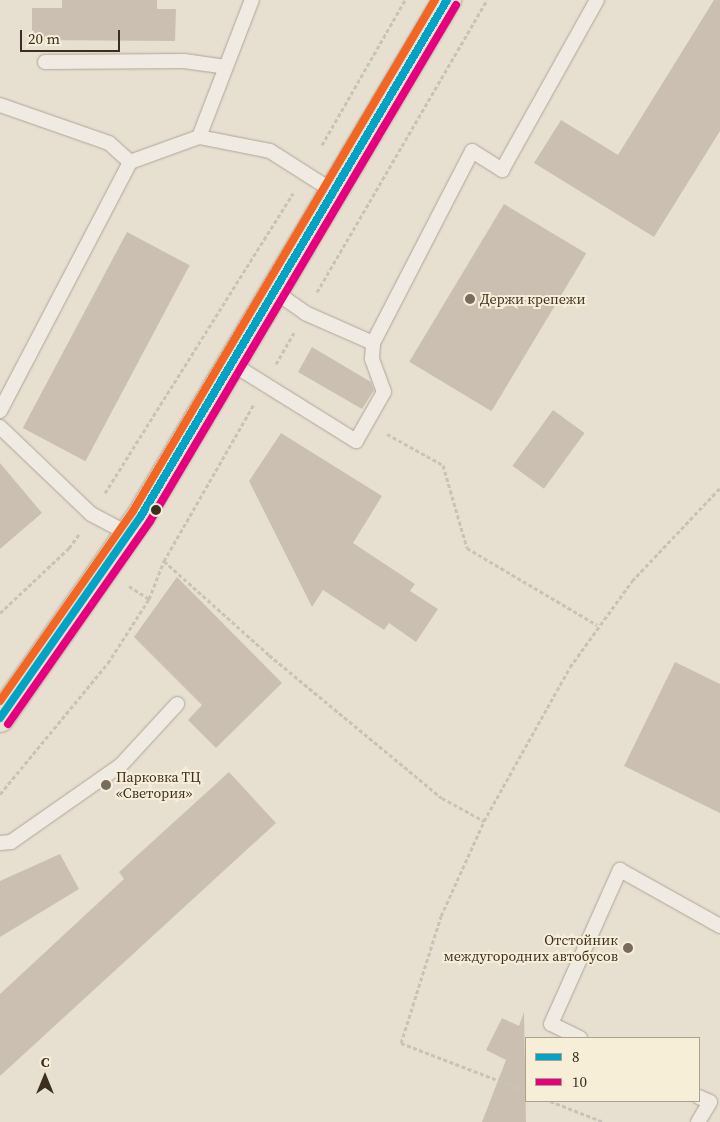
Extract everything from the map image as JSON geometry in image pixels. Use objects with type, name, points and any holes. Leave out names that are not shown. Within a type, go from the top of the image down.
[{"type":"main road","points":[[0,718],[129,534],[234,364],[274,292],[336,193],[447,0]]},
{"type":"lane","points":[[199,137],[252,0]]},
{"type":"lane","points":[[234,364],[356,441],[384,392],[372,359],[373,343],[472,151],[502,170],[597,0]]},
{"type":"lane","points":[[45,62],[184,61],[226,68]]},
{"type":"lane","points":[[0,105],[110,143],[130,162]]},
{"type":"lane","points":[[0,411],[130,162],[199,137],[270,151],[307,172],[336,193]]},
{"type":"lane","points":[[274,292],[305,312],[373,343]]},
{"type":"lane","points":[[0,427],[91,514],[129,534]]},
{"type":"lane","points":[[0,843],[11,842],[121,765],[177,704]]},
{"type":"lane","points":[[578,1037],[551,1024],[620,870],[720,926]]},
{"type":"lane","points":[[698,1122],[710,1102],[700,1097]]},
{"type":"path","points":[[0,613],[69,548],[307,172],[404,0]]},
{"type":"path","points":[[0,794],[108,663],[149,598],[164,561],[266,384],[305,312],[488,0]]},
{"type":"path","points":[[366,425],[443,465],[454,512],[468,548],[597,625]]},
{"type":"path","points":[[525,1091],[401,1043],[441,916],[484,821],[570,667],[597,625],[632,581],[720,488]]},
{"type":"path","points":[[164,561],[269,655],[442,798],[484,821]]},
{"type":"path","points":[[553,1102],[604,1122]]},
{"type":"building","points":[[62,0],[157,0],[157,9],[176,9],[175,41],[32,40],[32,8],[62,8]]},
{"type":"building","points":[[714,0],[720,0],[720,131],[654,237],[534,163],[561,120],[618,155]]},
{"type":"building","points":[[504,204],[586,253],[492,411],[409,362]]},
{"type":"building","points":[[127,232],[190,265],[85,461],[23,428]]},
{"type":"building","points":[[312,347],[371,382],[374,390],[362,409],[298,372]]},
{"type":"building","points":[[553,410],[585,433],[544,489],[512,466]]},
{"type":"building","points":[[281,433],[382,496],[353,543],[415,584],[410,591],[438,609],[416,642],[389,623],[384,630],[323,590],[312,607],[249,481]]},
{"type":"building","points":[[0,463],[42,513],[0,549]]},
{"type":"building","points":[[177,577],[282,683],[216,748],[188,720],[202,705],[134,637]]},
{"type":"building","points":[[675,662],[720,684],[720,813],[624,766]]},
{"type":"building","points":[[229,772],[276,823],[0,1076],[0,994],[124,879],[119,872]]},
{"type":"building","points":[[60,854],[79,889],[0,937],[0,881]]},
{"type":"building","points":[[524,1012],[526,1122],[482,1122],[506,1060],[486,1050],[502,1018],[519,1026]]},
{"type":"transit line","points":[[0,701],[133,511],[435,0]]},
{"type":"transit line","name":"8","points":[[0,718],[141,516],[447,0]]},
{"type":"transit line","name":"10","points":[[8,724],[150,521],[456,5]]},
{"type":"place","name":"Держи крепежи","points":[[470,299]]},
{"type":"place","name":"Парковка ТЦ «Светория»","points":[[106,785]]},
{"type":"place","name":"Отстойник междугородних автобусов","points":[[628,948]]}]
